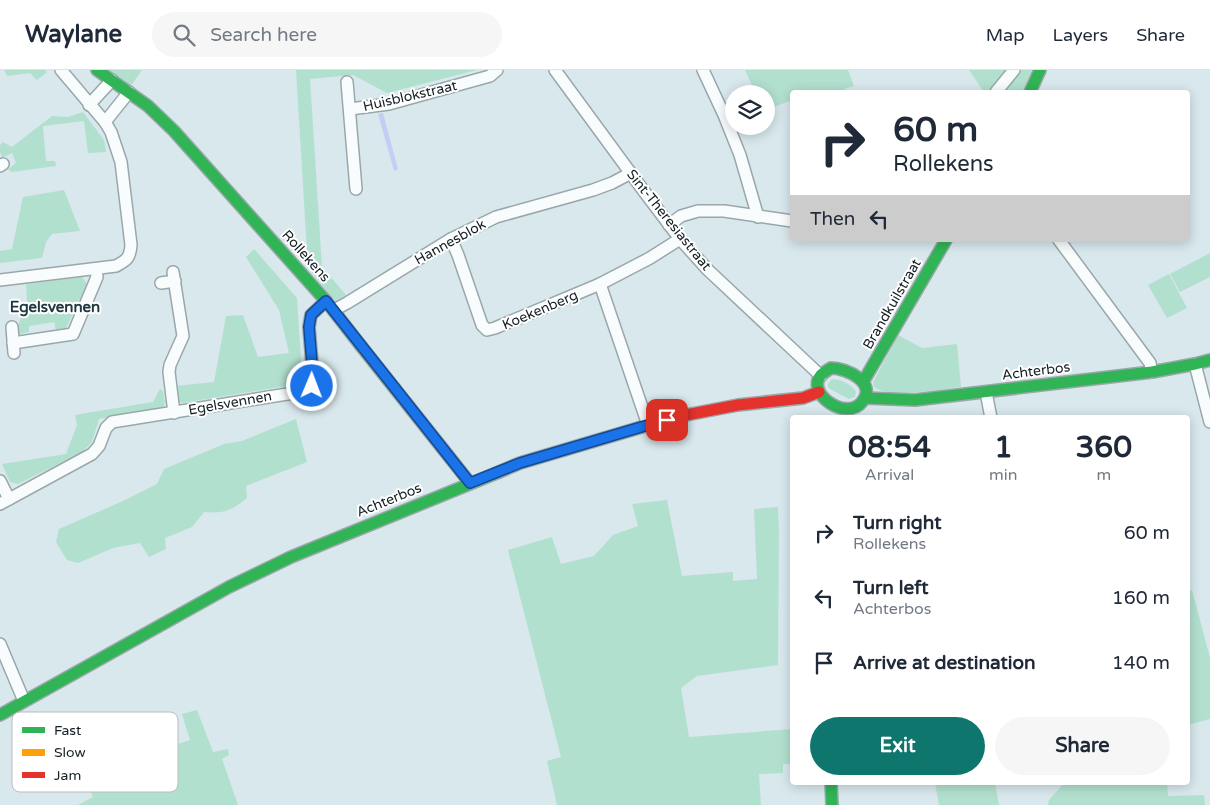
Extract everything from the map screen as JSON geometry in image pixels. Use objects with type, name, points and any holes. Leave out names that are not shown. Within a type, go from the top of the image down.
[{"type":"street","points":[[0,280],[116,266],[127,259],[130,254],[131,246],[121,162],[111,132],[105,122],[60,70]]},
{"type":"street","name":"Rollekens","points":[[97,70],[148,106],[174,131],[330,306],[470,483]]},
{"type":"street","name":"Huisblokstraat","points":[[350,109],[389,104],[490,76],[498,70]]},
{"type":"street","name":"Sint-Theresiastraat","points":[[555,70],[680,239],[708,270],[821,376]]},
{"type":"street","points":[[703,70],[740,155],[758,217]]},
{"type":"street","points":[[998,90],[1014,70]]},
{"type":"street","points":[[1031,90],[1040,70]]},
{"type":"street","points":[[89,105],[112,80]]},
{"type":"street","name":"Huisblokstraat","points":[[347,82],[356,189]]},
{"type":"street","points":[[105,122],[128,92]]},
{"type":"street","name":"Hannesblok","points":[[330,306],[347,304],[466,230],[496,217],[593,190],[631,173]]},
{"type":"street","points":[[669,225],[682,216],[698,211],[724,211],[790,221]]},
{"type":"street","name":"Koekenberg","points":[[451,239],[482,325],[486,330],[495,328],[600,284],[643,262],[680,239]]},
{"type":"street","name":"Brandkuilstraat","points":[[863,382],[945,242]]},
{"type":"street","points":[[1060,242],[1150,363],[1152,372]]},
{"type":"street","points":[[12,327],[14,348],[73,334],[97,277],[96,268]]},
{"type":"street","name":"Egelsvennen","points":[[161,283],[174,276],[183,336],[168,372],[174,413]]},
{"type":"street","points":[[600,284],[648,425]]},
{"type":"street","name":"Egelsvennen","points":[[0,481],[4,501],[92,454],[99,446],[106,428],[112,422],[306,391],[312,386],[313,376],[309,327],[311,315],[330,306]]},
{"type":"street","name":"Achterbos","points":[[865,398],[915,400],[1152,372],[1210,360]]},
{"type":"street","points":[[1195,364],[1210,422]]},
{"type":"street","points":[[831,368],[839,368],[857,376],[863,382],[866,389],[864,402],[843,413],[824,399],[819,392],[818,384],[823,372],[831,368]]},
{"type":"street","name":"Achterbos","points":[[0,716],[229,587],[300,554],[520,463],[648,425],[738,405],[803,398],[819,392]]},
{"type":"street","points":[[986,392],[990,415]]},
{"type":"street","points":[[0,644],[24,701]]},
{"type":"street","points":[[831,785],[832,805]]},
{"type":"green space","points":[[4,70],[45,70],[47,72],[37,80],[30,73],[7,76]]},
{"type":"green space","points":[[107,70],[142,70],[130,87]]},
{"type":"green space","points":[[296,70],[477,70],[387,93],[353,75],[310,79],[322,267],[346,295],[335,301],[308,268]]},
{"type":"green space","points":[[745,70],[848,70],[854,86],[844,90],[790,90],[790,101],[775,107],[775,85],[752,85]]},
{"type":"green space","points":[[969,70],[1006,70],[989,90],[983,90]]},
{"type":"green space","points":[[1022,70],[1032,70],[1023,90],[1005,90]]},
{"type":"green space","points":[[83,112],[104,140],[106,152],[88,153],[84,121],[43,126],[46,161],[55,161],[56,166],[12,172],[8,169],[16,163],[12,153],[2,158],[0,145],[3,142],[12,147],[52,116],[68,117]]},
{"type":"green space","points":[[64,190],[80,231],[52,234],[46,242],[42,258],[0,263],[0,251],[12,249],[23,197]]},
{"type":"green space","points":[[254,249],[297,298],[302,376],[293,385],[182,403],[177,400],[176,386],[214,382],[226,316],[243,315],[258,357],[289,353],[279,310],[246,257]]},
{"type":"green space","points":[[1210,253],[1210,277],[1180,292],[1170,274]]},
{"type":"green space","points":[[1169,274],[1187,308],[1167,318],[1148,285]]},
{"type":"green space","points":[[82,277],[87,284],[66,328],[56,330],[54,322],[29,326],[29,332],[19,334],[19,323],[27,301],[26,284]]},
{"type":"green space","points":[[898,335],[922,348],[957,344],[961,387],[903,393],[882,391],[874,387],[873,382]]},
{"type":"green space","points":[[832,379],[842,381],[852,387],[856,392],[855,397],[849,399],[830,389],[828,384]]},
{"type":"green space","points":[[160,389],[163,391],[165,402],[163,409],[99,419],[92,442],[82,452],[18,484],[10,482],[2,464],[66,454],[77,425],[75,415],[153,402]]},
{"type":"green space","points":[[296,419],[307,462],[246,486],[247,498],[242,502],[222,512],[204,512],[192,527],[165,538],[166,549],[149,557],[140,543],[113,548],[78,563],[67,560],[56,542],[59,529],[157,484],[164,469],[224,444],[242,441]]},
{"type":"green space","points":[[667,500],[682,576],[733,572],[733,581],[757,579],[754,509],[778,507],[778,665],[697,676],[681,688],[689,737],[790,729],[790,764],[783,764],[783,773],[759,774],[761,805],[557,805],[547,761],[561,757],[508,550],[552,537],[561,564],[594,556],[613,535],[638,526],[632,504]]},
{"type":"green space","points":[[1190,590],[1192,590],[1210,658],[1210,719],[1190,724]]},
{"type":"green space","points":[[197,710],[213,752],[228,749],[229,755],[222,759],[238,805],[78,805],[93,797],[91,792],[178,792],[178,744],[190,740],[182,714]]},
{"type":"green space","points":[[935,785],[995,785],[999,805],[939,805]]},
{"type":"green space","points":[[1062,785],[1167,785],[1168,796],[1204,795],[1205,805],[1048,805],[1049,800]]},
{"type":"water","points":[[383,113],[398,169],[394,171],[378,114]]},
{"type":"traffic: fast","points":[[97,70],[148,106],[174,131],[326,301],[361,346]]},
{"type":"traffic: fast","points":[[1031,90],[1040,70]]},
{"type":"traffic: fast","points":[[863,382],[945,242]]},
{"type":"traffic: fast","points":[[865,398],[915,400],[1152,372],[1210,360]]},
{"type":"traffic: fast","points":[[831,368],[845,371],[859,378],[866,389],[866,395],[862,402],[855,407],[847,409],[838,407],[823,397],[818,390],[818,382],[821,375],[831,368]]},
{"type":"traffic: fast","points":[[0,715],[229,587],[291,557],[499,472]]},
{"type":"traffic: fast","points":[[831,785],[832,805]]},
{"type":"traffic: slow","points":[[361,346],[470,483]]},
{"type":"traffic: slow","points":[[499,472],[520,463],[669,419]]},
{"type":"traffic: jam","points":[[669,419],[738,405],[803,398],[819,392]]},
{"type":"district","name":"Egelsvennen","points":[[55,307]]},
{"type":"route","points":[[312,386],[312,354],[309,327],[311,315],[326,301],[470,483],[520,463],[667,420]]}]
